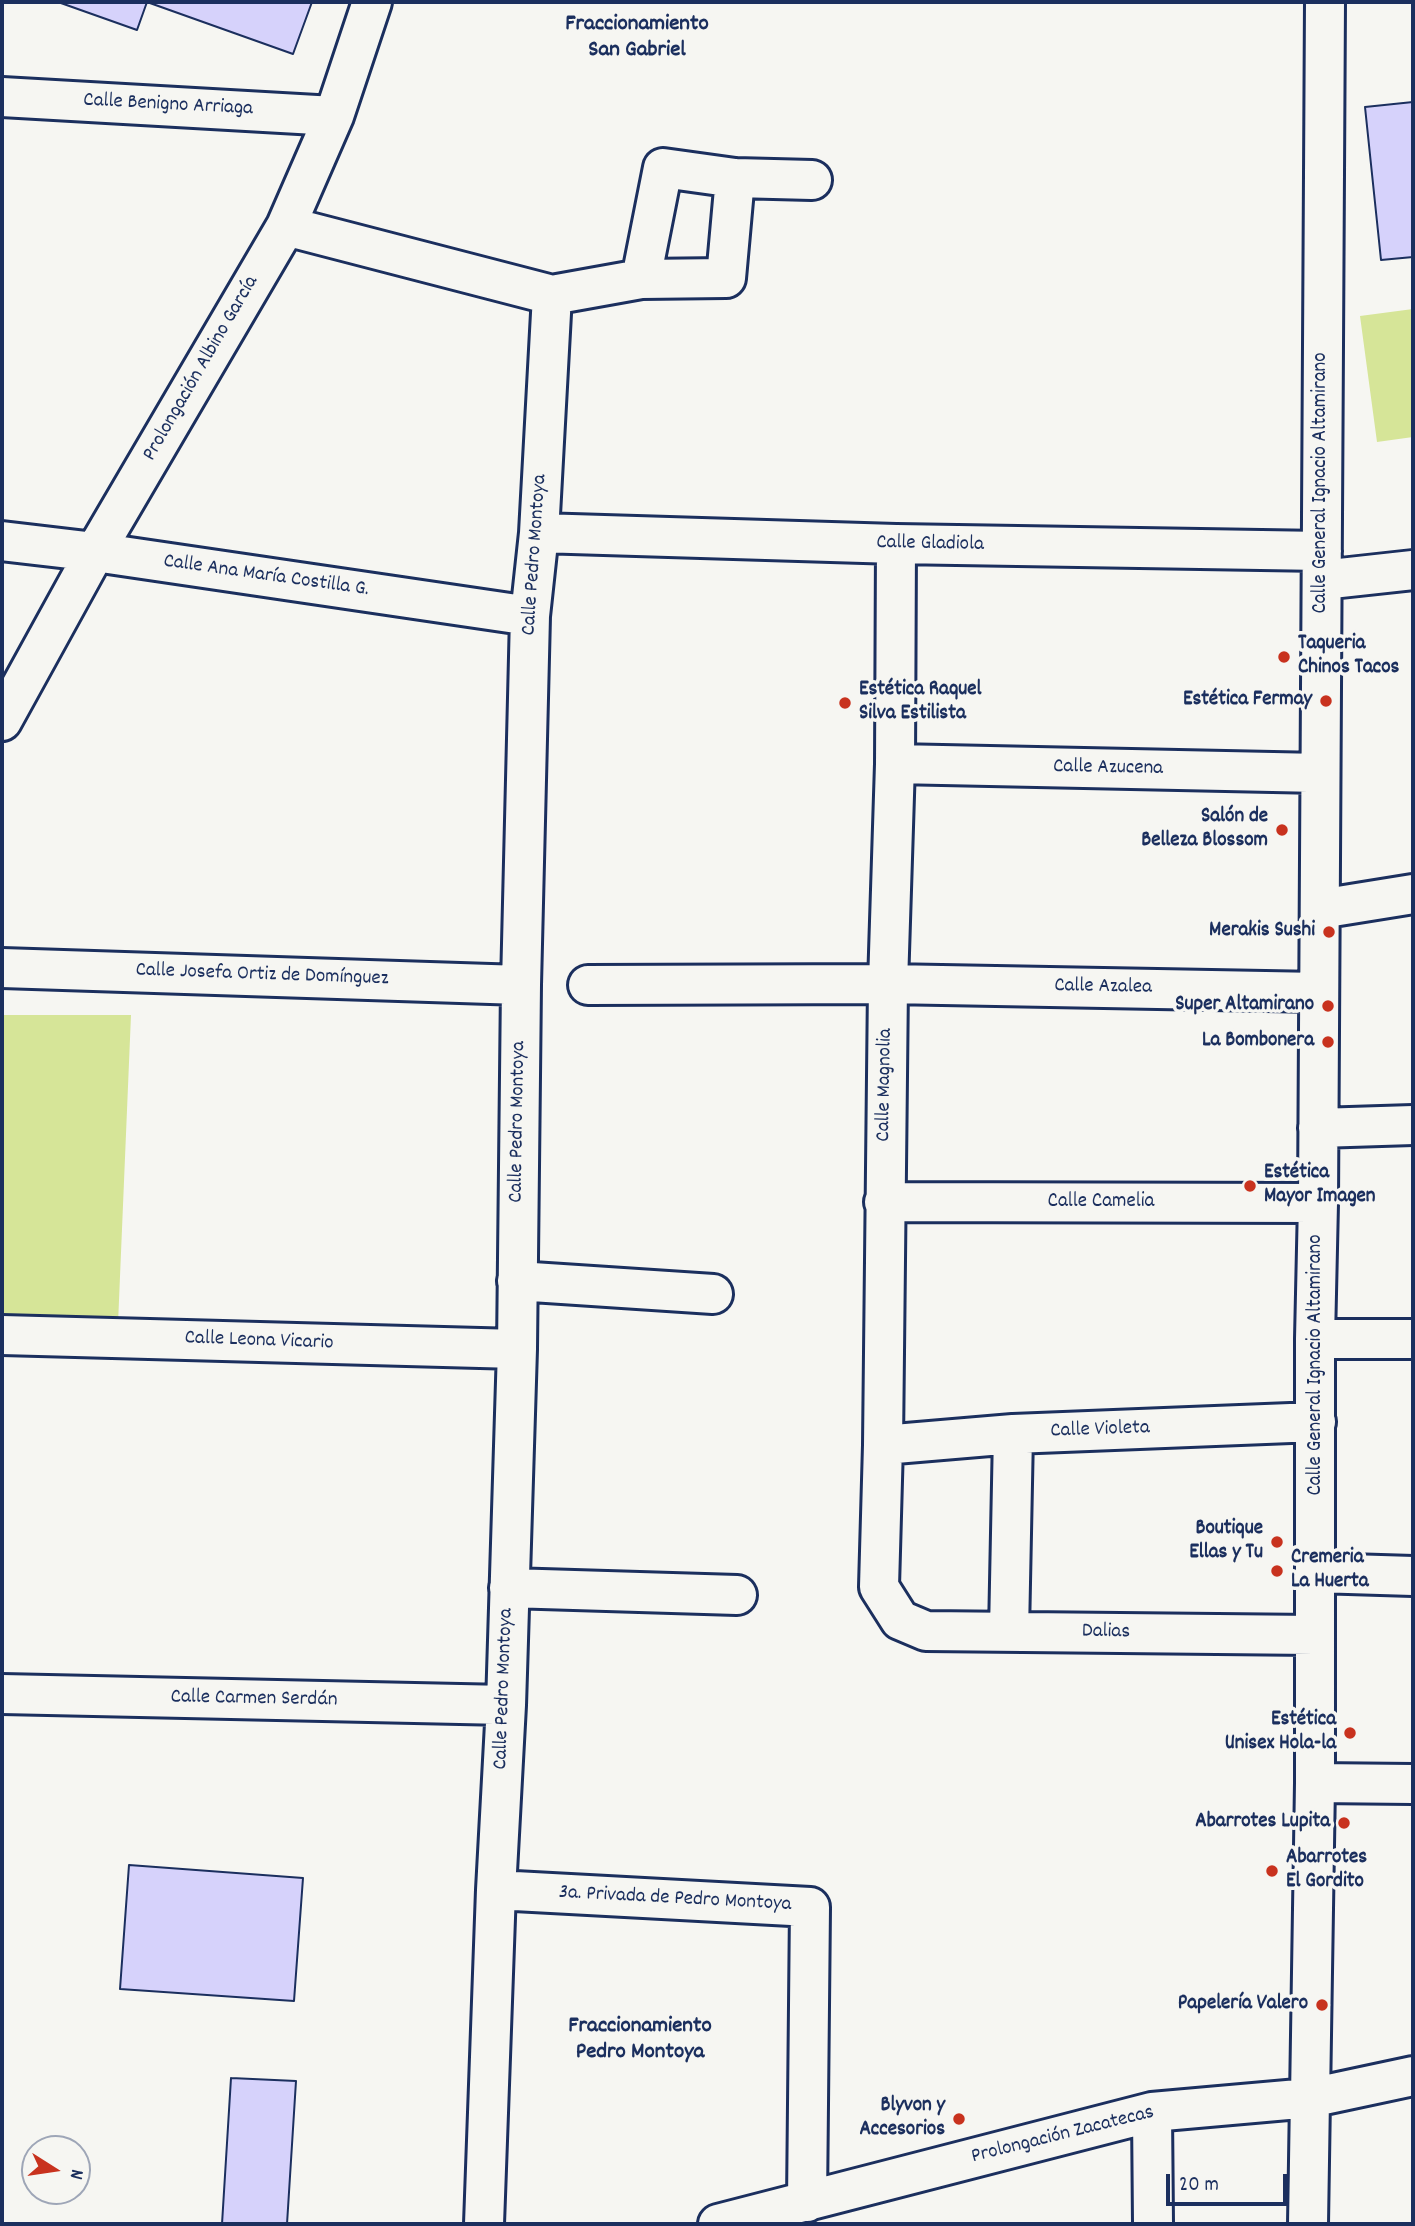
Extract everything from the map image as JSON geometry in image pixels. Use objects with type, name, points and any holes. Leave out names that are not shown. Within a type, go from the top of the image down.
[{"type":"street","name":"Prolongación Albino García","points":[[2,721],[95,552],[286,226],[334,116],[372,2]]},
{"type":"street","name":"Calle General Ignacio Altamirano","points":[[1308,2224],[1315,1783],[1315,1339],[1325,2]]},
{"type":"street","name":"Calle Benigno Arriaga","points":[[2,97],[334,116]]},
{"type":"street","points":[[641,279],[663,168],[735,178],[812,180]]},
{"type":"street","points":[[286,226],[552,295],[641,279],[726,278],[735,178]]},
{"type":"street","name":"Calle Pedro Montoya","points":[[484,2224],[496,1890],[506,1706],[517,1349],[521,985],[530,616],[539,533],[552,295]]},
{"type":"street","name":"Calle Gladiola","points":[[539,533],[896,544],[1322,565]]},
{"type":"street","name":"Calle Ana María Costilla G.","points":[[2,541],[95,552],[530,616]]},
{"type":"street","name":"Calle Magnolia","points":[[896,544],[895,764],[888,984],[879,1587],[900,1620]]},
{"type":"street","points":[[1322,565],[1413,570]]},
{"type":"street","name":"Calle Azucena","points":[[895,764],[1321,773]]},
{"type":"street","points":[[1320,909],[1413,894]]},
{"type":"street","name":"Calle Josefa Ortiz de Domínguez","points":[[2,968],[521,985]]},
{"type":"street","points":[[588,985],[888,984]]},
{"type":"street","name":"Calle Azalea","points":[[888,984],[1319,992]]},
{"type":"street","points":[[1318,1128],[1413,1125]]},
{"type":"street","name":"Calle Camelia","points":[[884,1202],[1318,1203]]},
{"type":"street","points":[[517,1281],[713,1294]]},
{"type":"street","name":"Calle Leona Vicario","points":[[2,1335],[517,1349]]},
{"type":"street","points":[[1315,1339],[1413,1339]]},
{"type":"street","name":"Calle Violeta","points":[[883,1445],[1013,1434],[1317,1422]]},
{"type":"street","points":[[1009,1632],[1013,1434]]},
{"type":"street","points":[[1316,1573],[1413,1576]]},
{"type":"street","points":[[509,1588],[737,1595]]},
{"type":"street","name":"Dalias","points":[[900,1620],[926,1631],[1314,1635]]},
{"type":"street","name":"Calle Carmen Serdán","points":[[2,1694],[506,1706]]},
{"type":"street","points":[[1315,1783],[1413,1784]]},
{"type":"street","name":"3a. Privada de Pedro Montoya","points":[[496,1890],[810,1907],[807,2202]]},
{"type":"street","name":"Prolongación Zacatecas","points":[[718,2224],[1152,2112],[1310,2098],[1413,2076]]},
{"type":"street","points":[[1152,2112],[1153,2224]]},
{"type":"green space","points":[[1413,309],[1413,437],[1377,442],[1360,316]]},
{"type":"green space","points":[[2,1015],[131,1015],[118,1324],[2,1320]]},
{"type":"building","points":[[58,2],[147,2],[137,30]]},
{"type":"building","points":[[147,2],[312,2],[293,54]]},
{"type":"building","points":[[1413,102],[1413,257],[1381,260],[1365,107]]},
{"type":"building","points":[[129,1865],[303,1878],[294,2001],[120,1989]]},
{"type":"building","points":[[231,2078],[296,2081],[287,2224],[222,2224]]},
{"type":"place","name":"Taqueria Chinos Tacos","points":[[1284,657]]},
{"type":"place","name":"Estética Fermay","points":[[1326,701]]},
{"type":"place","name":"Estética Raquel Silva Estilista","points":[[845,703]]},
{"type":"place","name":"Salón de Belleza Blossom","points":[[1282,830]]},
{"type":"place","name":"Merakis Sushi","points":[[1329,932]]},
{"type":"place","name":"Super Altamirano","points":[[1328,1006]]},
{"type":"place","name":"La Bombonera","points":[[1328,1042]]},
{"type":"place","name":"Estética Mayor Imagen","points":[[1250,1186]]},
{"type":"place","name":"Boutique Ellas y Tu","points":[[1277,1542]]},
{"type":"place","name":"Cremeria La Huerta","points":[[1277,1571]]},
{"type":"place","name":"Estética Unisex Hola-la","points":[[1350,1733]]},
{"type":"place","name":"Abarrotes Lupita","points":[[1344,1823]]},
{"type":"place","name":"Abarrotes El Gordito","points":[[1272,1871]]},
{"type":"place","name":"Papelería Valero","points":[[1322,2005]]},
{"type":"place","name":"Blyvon y Accesorios","points":[[959,2119]]},
{"type":"district","name":"Fraccionamiento San Gabriel","points":[[637,39]]},
{"type":"district","name":"Fraccionamiento Pedro Montoya","points":[[640,2041]]}]
